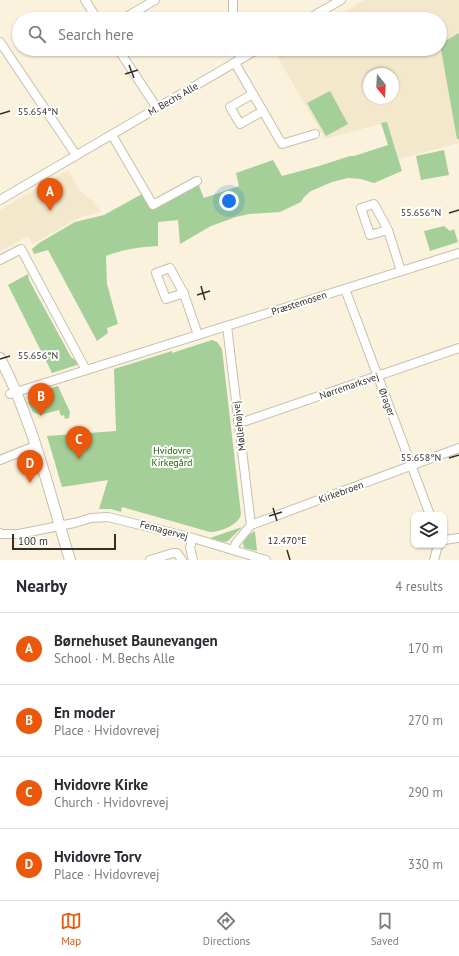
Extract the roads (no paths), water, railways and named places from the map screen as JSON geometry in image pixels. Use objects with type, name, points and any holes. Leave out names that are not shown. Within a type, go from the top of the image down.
[{"type":"street","points":[[85,0],[93,12]]},
{"type":"street","points":[[131,12],[142,3],[155,0]]},
{"type":"street","points":[[233,0],[233,12]]},
{"type":"street","points":[[320,12],[341,0]]},
{"type":"street","points":[[0,42],[76,155]]},
{"type":"street","points":[[123,56],[157,108]]},
{"type":"street","points":[[237,56],[238,61],[254,94],[282,144],[315,134]]},
{"type":"street","name":"M. Bechs Alle","points":[[0,200],[246,56]]},
{"type":"street","points":[[254,94],[230,107],[240,124],[263,111]]},
{"type":"street","points":[[112,135],[153,205],[197,181]]},
{"type":"street","points":[[388,230],[401,271]]},
{"type":"street","points":[[0,260],[21,249],[86,370]]},
{"type":"street","name":"Præstemosen","points":[[13,392],[459,253]]},
{"type":"street","name":"Ørager","points":[[345,289],[429,512]]},
{"type":"street","points":[[184,293],[198,335]]},
{"type":"street","name":"Møllehøjvej","points":[[227,326],[251,525]]},
{"type":"street","name":"Nørremarksvej","points":[[238,421],[246,421],[459,348]]},
{"type":"street","points":[[0,358],[13,392]]},
{"type":"street","points":[[0,371],[29,422],[70,560]]},
{"type":"street","points":[[0,460],[35,446]]},
{"type":"street","name":"Kirkebroen","points":[[251,525],[459,448]]},
{"type":"street","name":"Femagervej","points":[[0,533],[20,534],[92,518],[115,517],[266,560]]},
{"type":"street","points":[[233,550],[236,543],[251,525]]},
{"type":"street","points":[[193,538],[190,547],[193,560]]},
{"type":"street","points":[[447,540],[459,538]]},
{"type":"street","points":[[434,560],[437,548]]},
{"type":"street","points":[[150,560],[177,553],[182,560]]},
{"type":"place","name":"Børnehuset Baunevangen","points":[[50,211]]},
{"type":"place","name":"En moder","points":[[41,416]]},
{"type":"place","name":"Hvidovre Kirke","points":[[79,459]]},
{"type":"place","name":"Hvidovre Torv","points":[[30,483]]},
{"type":"park label","name":"Hvidovre Kirkegård","points":[[172,456]]}]
